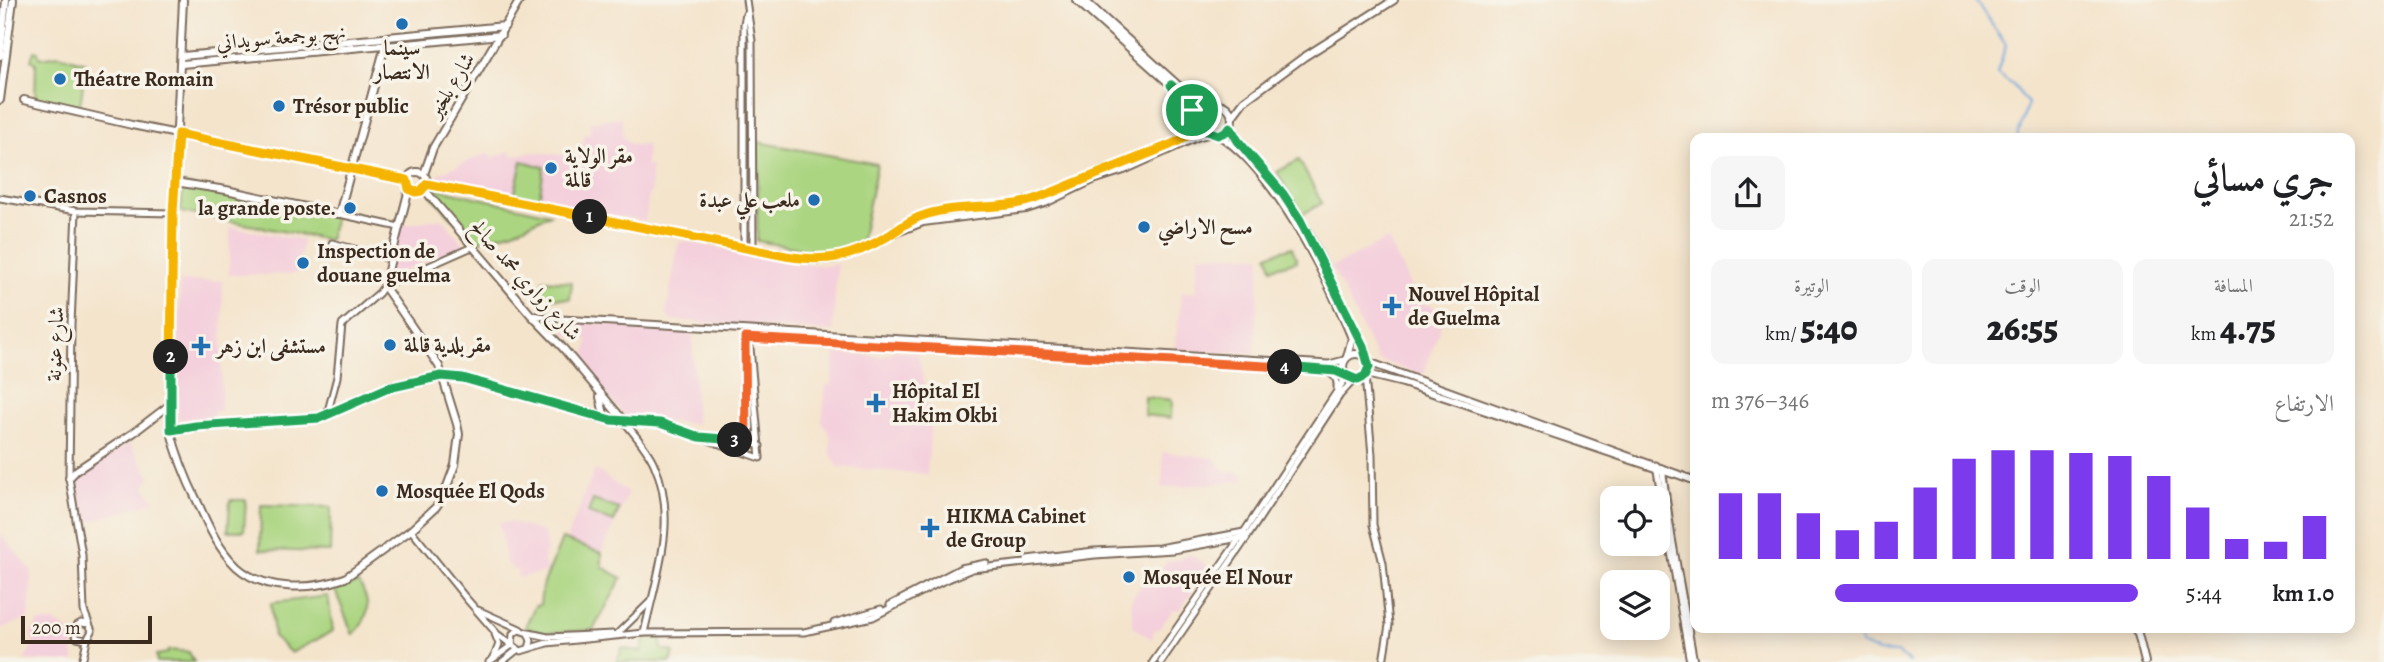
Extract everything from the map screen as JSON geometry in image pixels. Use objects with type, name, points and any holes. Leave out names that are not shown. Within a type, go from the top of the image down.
[{"type":"main road","points":[[0,56],[6,0]]},
{"type":"main road","points":[[0,100],[13,0]]},
{"type":"main road","points":[[183,0],[173,213],[170,429],[178,456],[218,542],[239,568],[259,580],[286,586],[329,584],[356,572],[411,530],[443,497],[455,465],[459,434],[457,424],[439,366],[384,286],[409,189],[407,180],[411,174],[420,173],[426,187]]},
{"type":"main road","name":"شارع بلخير","points":[[420,173],[520,0]]},
{"type":"main road","points":[[1076,0],[1171,85],[1194,107],[1214,134],[1233,145],[1269,184],[1292,217],[1352,338],[1345,374],[1357,380],[1366,375],[1402,383],[1690,479]]},
{"type":"main road","points":[[1084,0],[1191,97],[1199,102],[1222,105],[1244,101]]},
{"type":"main road","points":[[409,189],[415,192],[426,187],[802,258],[833,259],[931,220],[1006,212],[1045,203],[1197,137],[1227,131],[1232,117],[1244,101],[1313,51],[1394,0]]},
{"type":"main road","name":"نهج بوجمعة سويداني","points":[[385,42],[505,26]]},
{"type":"main road","points":[[489,28],[491,30],[488,36],[493,48]]},
{"type":"main road","name":"نهج بوجمعة سويداني","points":[[182,60],[501,35]]},
{"type":"main road","points":[[175,183],[226,190],[339,214],[385,42]]},
{"type":"main road","points":[[1171,85],[1194,114],[1193,127],[1187,137]]},
{"type":"main road","points":[[24,100],[132,125],[407,180]]},
{"type":"main road","points":[[892,234],[903,224],[937,211],[1004,205],[1035,199],[1187,137],[1202,120],[1205,110],[1213,104]]},
{"type":"main road","points":[[1222,105],[1232,117]]},
{"type":"main road","points":[[1230,127],[1300,220],[1363,346],[1367,360],[1366,375]]},
{"type":"main road","name":"شارع زواوي محمد صالح","points":[[426,187],[472,247],[548,334],[564,348],[600,395],[623,419]]},
{"type":"main road","points":[[1346,358],[1357,354],[1659,469]]},
{"type":"main road","points":[[170,429],[319,418],[388,388],[441,376],[463,378],[608,420],[623,419]]},
{"type":"main road","name":"شارع زواوي محمد صالح","points":[[600,395],[602,410],[608,420]]},
{"type":"main road","points":[[69,478],[170,404]]},
{"type":"main road","points":[[592,414],[612,407]]},
{"type":"main road","points":[[2137,633],[2146,662]]},
{"type":"street","points":[[746,0],[752,41],[753,249]]},
{"type":"street","points":[[744,247],[744,24],[747,11]]},
{"type":"street","points":[[0,198],[76,211],[173,213]]},
{"type":"street","name":"شارع عنونة","points":[[76,211],[69,478],[82,555],[84,611]]},
{"type":"street","points":[[339,214],[399,227]]},
{"type":"street","points":[[332,243],[390,259]]},
{"type":"street","points":[[327,415],[337,377],[342,324],[384,286],[472,247]]},
{"type":"street","points":[[531,315],[561,319],[1329,364],[1346,358]]},
{"type":"street","points":[[548,334],[548,326],[561,319]]},
{"type":"street","points":[[747,330],[748,452]]},
{"type":"street","points":[[747,338],[1324,369],[1345,374],[1336,392],[1161,662]]},
{"type":"street","points":[[623,419],[660,423],[761,458],[747,338]]},
{"type":"street","points":[[1324,369],[1338,382],[1336,392]]},
{"type":"street","points":[[1366,375],[1372,455],[1373,526],[1383,563],[1389,625],[1383,662]]},
{"type":"street","points":[[1153,662],[1340,396],[1357,380]]},
{"type":"street","points":[[623,419],[653,462],[667,509],[662,554],[644,633]]},
{"type":"street","points":[[608,420],[624,426],[635,436]]},
{"type":"street","points":[[635,436],[635,429],[640,421]]},
{"type":"street","points":[[699,437],[746,441],[760,446]]},
{"type":"street","points":[[1659,469],[1670,556],[1692,662]]},
{"type":"street","points":[[411,530],[488,623],[515,648]]},
{"type":"street","points":[[490,661],[515,648],[616,635],[804,632],[873,613],[966,566],[1084,552],[1170,547],[1243,536]]},
{"type":"street","points":[[616,635],[650,603]]},
{"type":"street","points":[[475,608],[525,632],[548,637],[605,633],[616,635]]},
{"type":"street","points":[[81,662],[80,640],[74,631],[81,623],[84,611]]},
{"type":"street","points":[[81,662],[92,631],[84,611]]},
{"type":"street","points":[[81,623],[89,624]]},
{"type":"street","points":[[488,623],[499,643],[490,661]]},
{"type":"street","points":[[525,632],[531,641],[529,648]]},
{"type":"street","points":[[515,648],[513,634],[525,632]]},
{"type":"street","points":[[80,640],[88,640]]},
{"type":"street","points":[[502,662],[515,648]]},
{"type":"shaded area","name":"مقر الولاية قالمة","points":[[622,117],[623,137],[631,145],[647,145],[646,166],[651,166],[651,193],[645,221],[439,183],[438,174],[488,153],[491,158],[510,151],[512,156],[534,152],[583,157],[584,134],[590,134],[590,122]]},
{"type":"shaded area","points":[[442,218],[464,245],[390,277],[388,275],[403,225]]},
{"type":"shaded area","points":[[230,227],[303,240],[297,274],[229,275]]},
{"type":"shaded area","name":"Nouvel Hôpital de Guelma","points":[[1388,239],[1418,302],[1446,311],[1423,376],[1377,359],[1332,267]]},
{"type":"shaded area","points":[[682,241],[797,263],[826,266],[837,264],[833,332],[670,320],[666,313],[678,245]]},
{"type":"shaded area","points":[[1198,254],[1261,256],[1254,353],[1174,351],[1182,292],[1196,292]]},
{"type":"shaded area","name":"مستشفى ابن زهر","points":[[180,281],[223,281],[221,411],[214,411],[213,416],[178,420]]},
{"type":"shaded area","points":[[573,322],[692,330],[696,424],[625,416],[591,377],[591,372],[584,370],[588,339],[568,336],[564,331],[567,325]]},
{"type":"shaded area","name":"Hôpital El Hakim Okbi","points":[[893,350],[918,353],[931,421],[927,474],[838,467],[830,452],[831,437],[822,422],[826,385],[831,385],[835,353],[885,357],[886,354],[892,354]]},
{"type":"shaded area","points":[[129,443],[150,476],[145,487],[155,501],[86,523],[80,520],[76,482],[78,477]]},
{"type":"shaded area","points":[[1163,452],[1214,458],[1225,471],[1244,474],[1243,481],[1162,488]]},
{"type":"shaded area","points":[[595,469],[628,493],[602,553],[566,540]]},
{"type":"shaded area","points":[[510,522],[544,532],[546,572],[518,578],[517,569],[512,570],[511,565],[507,566],[499,523]]},
{"type":"shaded area","points":[[0,533],[32,571],[29,618],[0,629]]},
{"type":"shaded area","points":[[1189,554],[1209,567],[1180,610],[1173,610],[1160,628],[1154,630],[1152,639],[1133,627],[1131,600],[1142,583],[1145,585],[1153,573],[1158,577],[1163,575],[1165,572],[1161,569],[1168,560],[1180,560],[1180,557]]},
{"type":"shaded area","points":[[39,622],[54,622],[68,630],[73,642],[74,662],[24,660],[34,644],[30,635]]},
{"type":"green space","points":[[34,51],[38,52],[40,58],[59,55],[86,63],[80,106],[76,110],[35,102],[36,63],[31,60]]},
{"type":"green space","name":"ملعب علي عبدة","points":[[758,142],[877,164],[861,243],[820,252],[757,241]]},
{"type":"green space","points":[[1299,160],[1322,203],[1301,215],[1277,172]]},
{"type":"green space","points":[[522,161],[544,167],[539,200],[514,196]]},
{"type":"green space","points":[[183,184],[335,216],[329,240],[181,212]]},
{"type":"green space","points":[[435,188],[550,214],[514,231],[475,242],[431,195]]},
{"type":"green space","points":[[1292,247],[1297,261],[1272,268],[1268,255]]},
{"type":"green space","points":[[543,280],[572,282],[570,299],[542,297]]},
{"type":"green space","points":[[1145,397],[1172,400],[1171,418],[1144,415]]},
{"type":"green space","points":[[230,500],[246,500],[244,531],[228,531]]},
{"type":"green space","points":[[593,500],[619,509],[614,522],[588,513]]},
{"type":"green space","points":[[261,505],[331,507],[330,552],[260,550]]},
{"type":"green space","points":[[562,539],[602,553],[602,567],[622,578],[593,630],[543,633],[525,627],[535,606],[540,605],[542,588]]},
{"type":"green space","points":[[358,582],[366,596],[367,610],[363,622],[353,635],[335,590]]},
{"type":"green space","points":[[328,596],[333,631],[291,653],[274,637],[271,603]]},
{"type":"green space","points":[[645,637],[662,638],[661,649],[674,652],[671,662],[617,662],[622,648],[641,652]]},
{"type":"green space","points":[[168,650],[189,652],[194,662],[157,662],[156,655],[168,653]]},
{"type":"waterway","points":[[1975,0],[2006,45],[1997,74],[2013,85],[2028,103],[2019,133]]},
{"type":"waterway","points":[[1859,633],[1861,644],[1878,652],[1897,653],[1909,662]]},
{"type":"place","name":"سينما الانتصار","points":[[402,24]]},
{"type":"place","name":"Théatre Romain","points":[[60,79]]},
{"type":"place","name":"Trésor public","points":[[279,106]]},
{"type":"place","name":"مقر الولاية قالمة","points":[[551,168]]},
{"type":"place","name":"Casnos","points":[[30,196]]},
{"type":"place","name":"ملعب علي عبدة","points":[[814,200]]},
{"type":"place","name":"la grande poste.","points":[[350,208]]},
{"type":"place","name":"مسح الاراضي","points":[[1144,227]]},
{"type":"place","name":"Inspection de douane guelma","points":[[303,263]]},
{"type":"place","name":"Nouvel Hôpital de Guelma","points":[[1392,306]]},
{"type":"place","name":"مقر بلدية قالمة","points":[[390,345]]},
{"type":"place","name":"مستشفى ابن زهر","points":[[201,346]]},
{"type":"place","name":"Hôpital El Hakim Okbi","points":[[876,403]]},
{"type":"place","name":"Mosquée El Qods","points":[[382,491]]},
{"type":"place","name":"HIKMA Cabinet de Group","points":[[930,528]]},
{"type":"place","name":"Mosquée El Nour","points":[[1129,577]]},
{"type":"route","points":[[1171,85],[1197,110],[1207,131],[1218,135],[1230,127],[1238,141],[1283,194],[1300,220],[1363,346],[1369,367],[1365,376],[1357,380],[1344,373],[1324,369],[745,338],[746,441],[699,437],[660,423],[623,419],[612,421],[463,378],[441,376],[388,388],[319,418],[170,428],[173,213],[178,134],[407,180],[409,189],[415,192],[421,191],[427,184],[786,256],[823,260],[843,257],[868,247],[892,234],[903,224],[925,215],[950,209],[992,207],[1035,199],[1161,149],[1187,137],[1195,123],[1192,110],[1171,85]]}]
